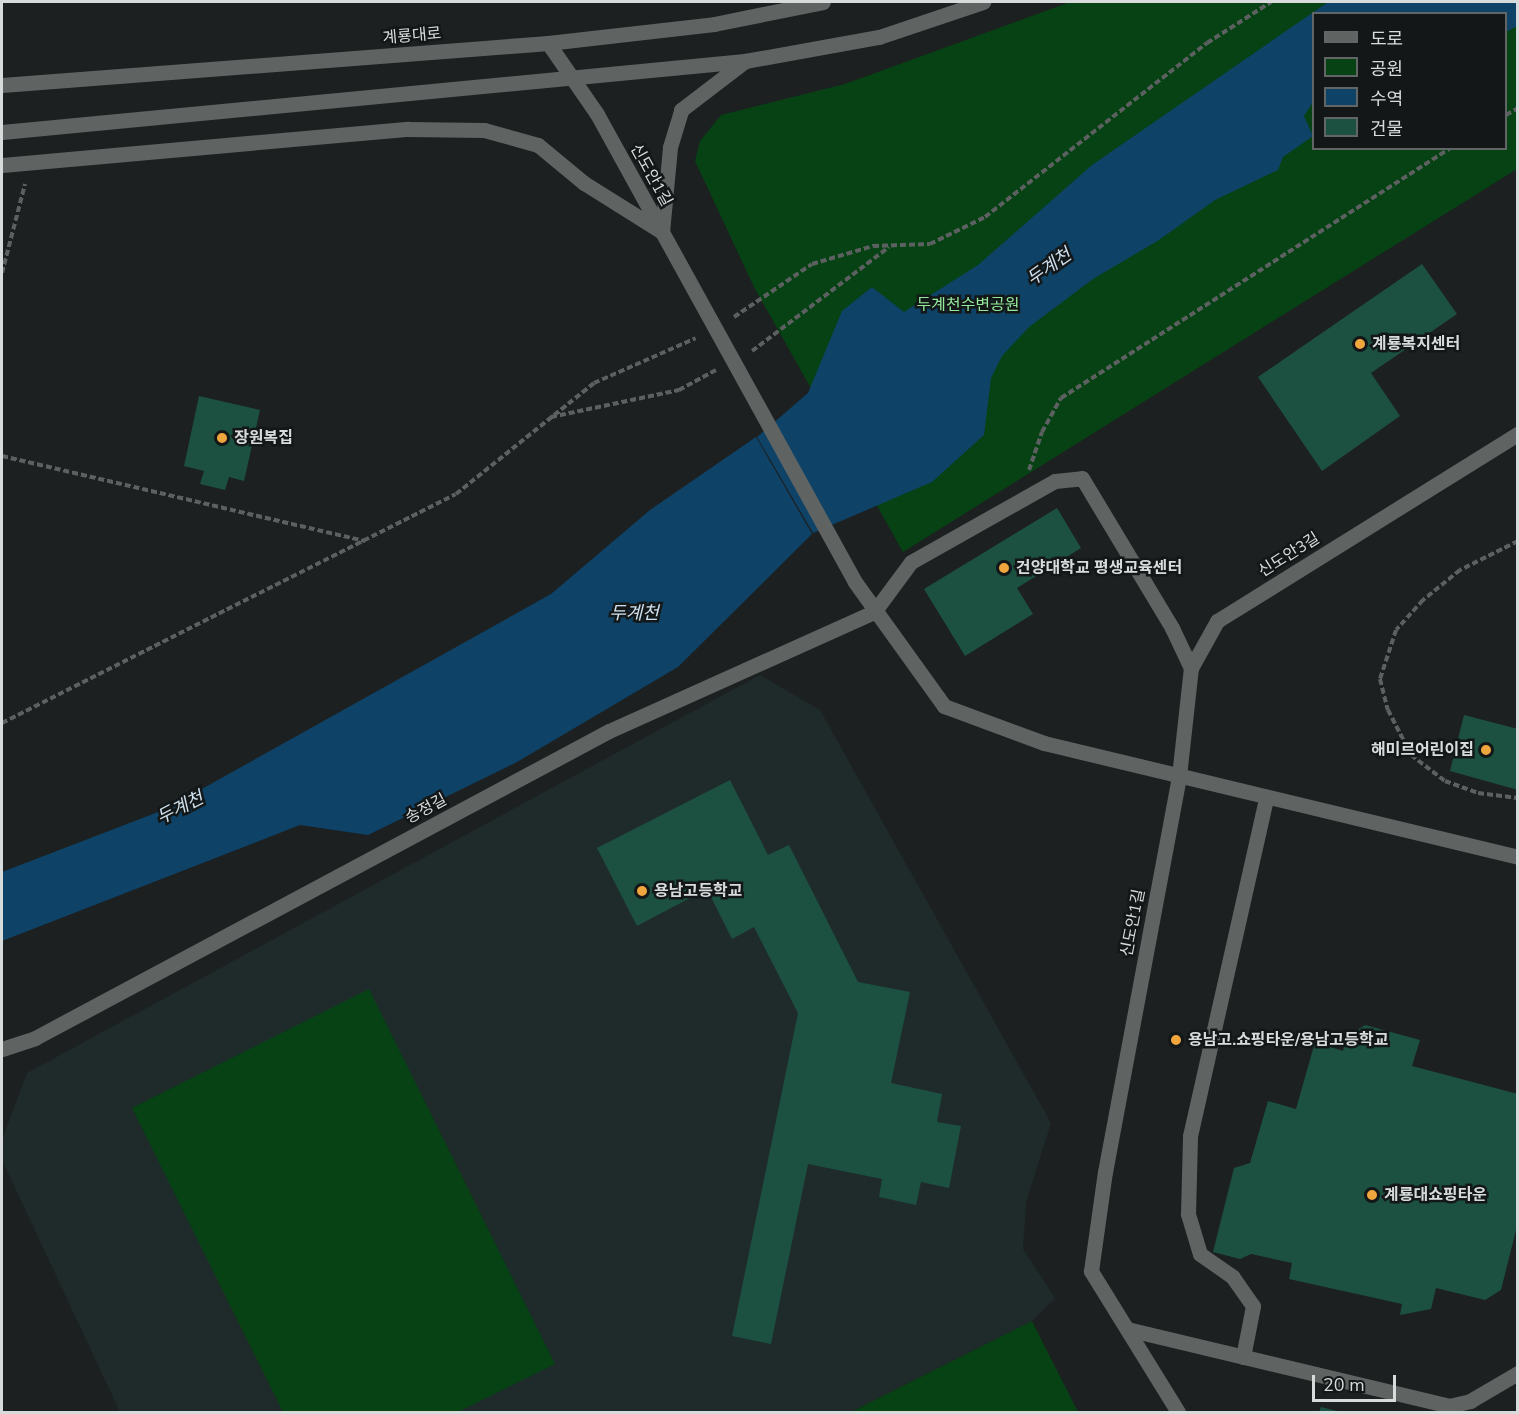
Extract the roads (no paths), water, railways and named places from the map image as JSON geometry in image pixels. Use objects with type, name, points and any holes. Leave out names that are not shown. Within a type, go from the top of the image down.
[{"type":"street","name":"계룡대로","points":[[2,86],[548,43],[714,24],[823,2]]},
{"type":"street","points":[[2,132],[573,75],[745,61],[879,37],[983,2]]},
{"type":"street","name":"신도안1길","points":[[548,43],[573,75],[717,329],[855,582],[874,612]]},
{"type":"street","points":[[2,165],[408,129],[484,129],[538,145],[584,183],[662,232],[670,147],[681,110],[745,61]]},
{"type":"street","name":"신도안3길","points":[[1179,776],[1191,668],[1217,621],[1518,434]]},
{"type":"street","points":[[1191,668],[1172,628],[1083,478],[1055,481],[1019,498],[911,562],[874,612],[944,706],[1044,743],[1518,857]]},
{"type":"street","name":"송정길","points":[[2,1049],[35,1038],[609,731],[874,612]]},
{"type":"street","name":"신도안1길","points":[[1178,1413],[1092,1271],[1105,1172],[1179,776]]},
{"type":"street","points":[[1243,1357],[1253,1306],[1233,1277],[1200,1254],[1188,1214],[1190,1136],[1266,798]]},
{"type":"street","points":[[1127,1329],[1449,1406],[1470,1401],[1518,1373]]},
{"type":"water","name":"두계천","points":[[1328,2],[1517,2],[1517,26],[1507,31],[1507,12],[1314,12]]},
{"type":"water","name":"두계천","points":[[1312,13],[1312,104],[1304,116],[1312,137],[1283,157],[1278,170],[1215,200],[1159,240],[1093,279],[1029,327],[1002,356],[991,378],[984,435],[932,482],[813,533],[757,437],[808,393],[842,311],[872,287],[904,312],[978,265],[1092,165]]},
{"type":"water","name":"두계천","points":[[756,437],[812,534],[678,667],[517,762],[368,835],[300,825],[2,941],[2,872],[166,809],[551,594],[650,510]]},
{"type":"place","name":"계룡복지센터","points":[[1360,344]]},
{"type":"place","name":"장원복집","points":[[222,438]]},
{"type":"place","name":"건양대학교 평생교육센터","points":[[1004,568]]},
{"type":"place","name":"해미르어린이집","points":[[1486,750]]},
{"type":"place","name":"용남고등학교","points":[[642,891]]},
{"type":"place","name":"용남고.쇼핑타운/용남고등학교","points":[[1176,1040]]},
{"type":"place","name":"계룡대쇼핑타운","points":[[1372,1195]]},
{"type":"park label","name":"두계천수변공원","points":[[968,305]]}]
